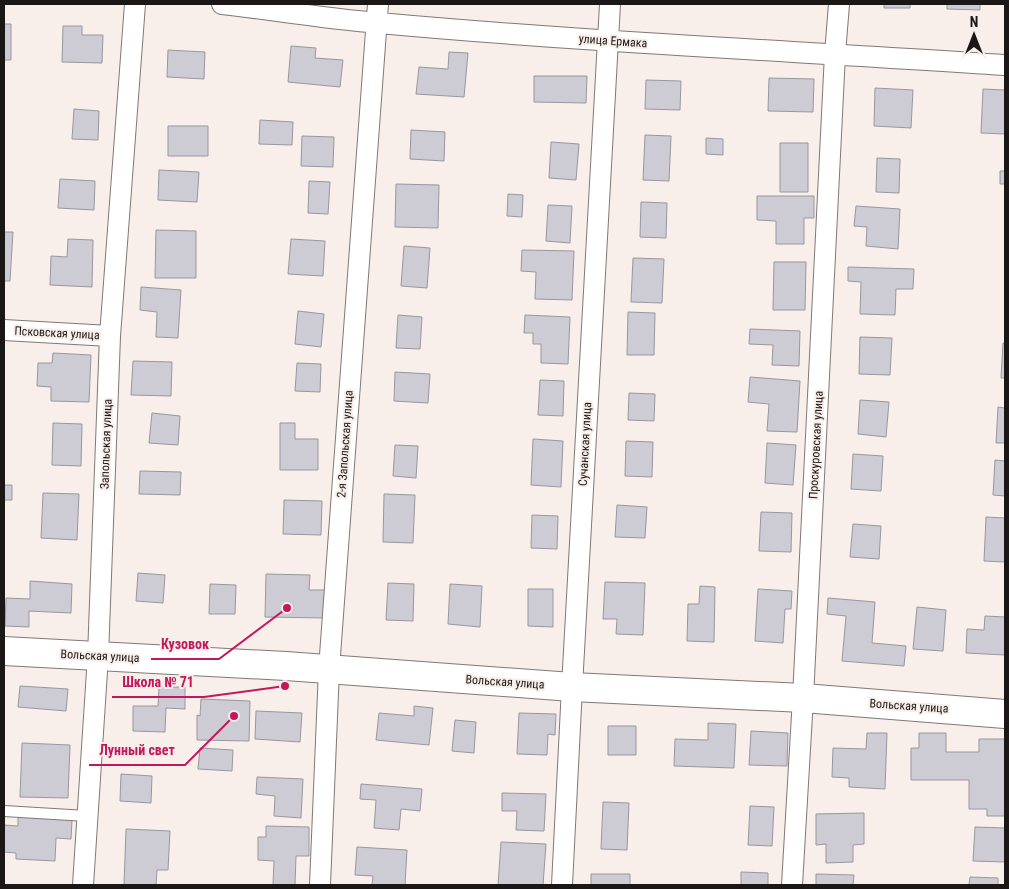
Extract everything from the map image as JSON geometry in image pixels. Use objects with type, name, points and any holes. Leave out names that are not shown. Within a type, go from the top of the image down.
[{"type":"street","name":"Запольская улица","points":[[82,885],[98,656],[110,336],[135,4]]},
{"type":"street","name":"улица Ермака","points":[[222,4],[377,13],[607,41],[1005,65]]},
{"type":"street","name":"Сучанская улица","points":[[562,885],[610,4]]},
{"type":"street","name":"Проскуровская улица","points":[[792,885],[839,4]]},
{"type":"street","name":"2-я Запольская улица","points":[[320,885],[329,669],[377,13]]},
{"type":"street","name":"Псковская улица","points":[[4,330],[110,336]]},
{"type":"street","name":"Вольская улица","points":[[4,651],[329,669],[572,687],[803,698],[1005,714]]},
{"type":"lane","points":[[4,811],[87,816]]},
{"type":"building","points":[[884,4],[910,4],[910,8],[884,8]]},
{"type":"building","points":[[947,4],[980,4],[980,10],[947,9]]},
{"type":"building","points":[[4,24],[11,24],[11,60],[4,60]]},
{"type":"building","points":[[63,26],[82,26],[82,35],[103,35],[102,63],[62,62]]},
{"type":"building","points":[[291,46],[316,48],[315,58],[343,60],[340,87],[288,82]]},
{"type":"building","points":[[168,50],[205,52],[204,79],[167,77]]},
{"type":"building","points":[[449,52],[468,53],[464,97],[416,94],[419,67],[448,69]]},
{"type":"building","points":[[534,76],[587,76],[586,103],[534,102]]},
{"type":"building","points":[[769,78],[814,79],[813,112],[768,111]]},
{"type":"building","points":[[646,80],[681,81],[680,110],[645,109]]},
{"type":"building","points":[[875,88],[913,90],[911,128],[874,126]]},
{"type":"building","points":[[983,89],[1005,90],[1005,134],[981,133]]},
{"type":"building","points":[[74,109],[99,111],[98,140],[72,139]]},
{"type":"building","points":[[260,120],[293,122],[292,145],[259,144]]},
{"type":"building","points":[[168,126],[208,126],[208,156],[168,156]]},
{"type":"building","points":[[411,130],[445,132],[444,161],[410,159]]},
{"type":"building","points":[[645,135],[671,136],[669,181],[643,180]]},
{"type":"building","points":[[302,136],[334,137],[333,167],[301,166]]},
{"type":"building","points":[[706,138],[723,139],[723,155],[706,154]]},
{"type":"building","points":[[551,142],[579,144],[576,180],[549,178]]},
{"type":"building","points":[[780,143],[808,143],[808,192],[780,192]]},
{"type":"building","points":[[877,158],[900,159],[899,193],[876,192]]},
{"type":"building","points":[[159,170],[199,172],[197,202],[158,200]]},
{"type":"building","points":[[1000,171],[1005,171],[1005,184],[1000,184]]},
{"type":"building","points":[[60,179],[95,181],[94,210],[58,208]]},
{"type":"building","points":[[309,181],[330,182],[328,214],[308,213]]},
{"type":"building","points":[[396,184],[439,185],[438,228],[395,227]]},
{"type":"building","points":[[508,194],[523,195],[522,217],[507,216]]},
{"type":"building","points":[[757,196],[814,196],[814,218],[804,218],[804,244],[776,244],[776,221],[757,220]]},
{"type":"building","points":[[641,202],[667,203],[666,238],[640,237]]},
{"type":"building","points":[[548,205],[572,206],[570,243],[546,241]]},
{"type":"building","points":[[856,206],[900,209],[898,249],[866,246],[867,227],[854,226]]},
{"type":"building","points":[[156,230],[196,231],[196,278],[155,278]]},
{"type":"building","points":[[4,232],[13,232],[10,281],[4,281]]},
{"type":"building","points":[[68,239],[93,240],[92,287],[50,285],[51,256],[67,257]]},
{"type":"building","points":[[291,239],[325,241],[323,276],[288,274]]},
{"type":"building","points":[[404,246],[430,248],[427,288],[401,286]]},
{"type":"building","points":[[522,250],[574,251],[572,300],[535,299],[536,272],[521,271]]},
{"type":"building","points":[[633,258],[664,259],[662,303],[631,302]]},
{"type":"building","points":[[774,262],[806,262],[805,310],[773,310]]},
{"type":"building","points":[[848,267],[914,269],[913,289],[896,289],[895,315],[860,314],[861,282],[848,281]]},
{"type":"building","points":[[141,287],[181,290],[178,338],[156,337],[157,312],[140,310]]},
{"type":"building","points":[[298,311],[324,314],[321,347],[295,344]]},
{"type":"building","points":[[628,312],[655,313],[654,355],[627,355]]},
{"type":"building","points":[[398,315],[422,317],[420,349],[396,348]]},
{"type":"building","points":[[525,315],[570,317],[568,364],[541,363],[541,344],[533,344],[533,333],[524,333]]},
{"type":"building","points":[[750,329],[800,331],[799,366],[772,365],[773,345],[749,344]]},
{"type":"building","points":[[860,337],[892,338],[890,375],[859,374]]},
{"type":"building","points":[[1003,343],[1005,343],[1005,378],[1001,378]]},
{"type":"building","points":[[53,353],[91,355],[89,402],[51,401],[51,387],[37,386],[38,363],[52,363]]},
{"type":"building","points":[[133,361],[172,362],[171,396],[131,395]]},
{"type":"building","points":[[297,363],[321,364],[320,392],[295,391]]},
{"type":"building","points":[[395,372],[430,374],[428,403],[394,401]]},
{"type":"building","points":[[750,377],[800,381],[797,432],[767,431],[769,404],[748,402]]},
{"type":"building","points":[[540,380],[564,381],[563,416],[538,415]]},
{"type":"building","points":[[629,393],[655,394],[654,421],[628,420]]},
{"type":"building","points":[[860,400],[889,402],[886,437],[858,434]]},
{"type":"building","points":[[998,407],[1005,408],[1005,443],[996,443]]},
{"type":"building","points":[[152,413],[180,416],[178,445],[149,443]]},
{"type":"building","points":[[53,423],[82,424],[81,466],[52,465]]},
{"type":"building","points":[[280,423],[295,423],[295,439],[318,439],[318,470],[280,470]]},
{"type":"building","points":[[533,439],[563,441],[561,487],[531,485]]},
{"type":"building","points":[[626,441],[653,442],[652,477],[625,476]]},
{"type":"building","points":[[767,443],[796,445],[793,485],[765,483]]},
{"type":"building","points":[[395,445],[418,446],[416,478],[393,476]]},
{"type":"building","points":[[853,454],[883,456],[881,491],[851,489]]},
{"type":"building","points":[[995,460],[1005,461],[1005,496],[993,495]]},
{"type":"building","points":[[140,471],[181,472],[180,495],[139,494]]},
{"type":"building","points":[[4,485],[12,485],[12,500],[4,500]]},
{"type":"building","points":[[43,493],[79,494],[77,540],[41,538]]},
{"type":"building","points":[[384,494],[415,495],[413,543],[383,542]]},
{"type":"building","points":[[284,500],[322,501],[321,535],[283,534]]},
{"type":"building","points":[[617,505],[647,507],[645,538],[615,537]]},
{"type":"building","points":[[761,512],[792,513],[791,552],[759,551]]},
{"type":"building","points":[[532,515],[558,516],[557,549],[531,548]]},
{"type":"building","points":[[986,517],[1005,518],[1005,562],[984,561]]},
{"type":"building","points":[[853,524],[881,526],[879,559],[850,557]]},
{"type":"building","points":[[138,573],[165,575],[163,603],[136,601]]},
{"type":"building","points":[[266,574],[310,575],[309,590],[326,590],[325,618],[265,617]]},
{"type":"building","points":[[30,581],[72,584],[71,613],[29,611],[29,627],[5,626],[6,598],[30,599]]},
{"type":"building","points":[[605,582],[645,583],[643,635],[616,634],[617,619],[603,619]]},
{"type":"building","points":[[388,583],[414,584],[413,621],[386,620]]},
{"type":"building","points":[[210,584],[236,585],[235,614],[209,614]]},
{"type":"building","points":[[450,584],[482,586],[480,627],[448,624]]},
{"type":"building","points":[[700,586],[715,587],[714,642],[687,641],[688,604],[699,604]]},
{"type":"building","points":[[528,589],[553,589],[553,627],[528,626]]},
{"type":"building","points":[[758,589],[792,591],[791,609],[785,609],[783,643],[755,641]]},
{"type":"building","points":[[828,598],[875,602],[872,643],[906,646],[904,666],[842,661],[846,616],[827,614]]},
{"type":"building","points":[[917,607],[946,610],[943,651],[913,649]]},
{"type":"building","points":[[985,616],[1005,617],[1005,655],[966,653],[967,629],[984,630]]},
{"type":"building","points":[[20,686],[68,689],[66,711],[18,707]]},
{"type":"building","points":[[159,687],[185,687],[185,709],[166,708],[165,732],[133,731],[133,706],[158,706]]},
{"type":"building","points":[[201,699],[250,701],[249,741],[197,740],[197,715],[200,716]]},
{"type":"building","points":[[414,706],[433,708],[429,745],[376,740],[379,713],[414,716]]},
{"type":"building","points":[[256,711],[302,713],[300,742],[255,739]]},
{"type":"building","points":[[519,713],[556,714],[555,735],[548,734],[547,755],[517,754]]},
{"type":"building","points":[[455,720],[476,722],[474,753],[452,751]]},
{"type":"building","points":[[708,723],[736,724],[734,768],[674,766],[675,739],[708,740]]},
{"type":"building","points":[[608,726],[636,726],[636,755],[608,755]]},
{"type":"building","points":[[751,731],[788,733],[787,766],[749,765]]},
{"type":"building","points":[[867,733],[887,733],[885,789],[849,787],[849,778],[832,777],[833,748],[866,749]]},
{"type":"building","points":[[919,733],[946,733],[946,752],[979,752],[979,739],[1005,739],[1005,816],[987,816],[987,809],[969,809],[969,780],[911,780],[911,748],[919,748]]},
{"type":"building","points":[[22,743],[70,745],[68,798],[20,797]]},
{"type":"building","points":[[200,748],[233,750],[232,771],[198,769]]},
{"type":"building","points":[[121,774],[152,776],[151,803],[120,801]]},
{"type":"building","points":[[257,777],[303,779],[301,818],[274,816],[275,796],[256,794]]},
{"type":"building","points":[[361,784],[422,789],[420,811],[401,809],[399,830],[374,828],[376,800],[360,799]]},
{"type":"building","points":[[502,793],[546,794],[544,831],[516,830],[517,811],[502,811]]},
{"type":"building","points":[[603,802],[629,803],[627,850],[601,849]]},
{"type":"building","points":[[750,806],[774,807],[772,846],[748,845]]},
{"type":"building","points":[[864,813],[864,844],[853,845],[853,862],[826,863],[826,844],[816,845],[816,814]]},
{"type":"building","points":[[18,816],[72,820],[71,839],[56,838],[55,861],[16,859],[16,853],[4,852],[4,825],[18,826]]},
{"type":"building","points":[[266,826],[309,827],[309,856],[296,856],[295,885],[273,885],[274,861],[258,860],[258,837],[266,837]]},
{"type":"building","points":[[975,827],[1005,828],[1005,862],[973,861]]},
{"type":"building","points":[[126,829],[170,831],[168,870],[157,870],[156,885],[124,885]]},
{"type":"building","points":[[501,842],[546,844],[543,885],[498,885]]},
{"type":"building","points":[[357,847],[407,850],[405,885],[372,885],[373,876],[355,875]]},
{"type":"building","points":[[741,872],[768,873],[768,885],[741,885]]},
{"type":"building","points":[[591,874],[630,874],[630,885],[591,885]]},
{"type":"building","points":[[816,874],[854,875],[853,885],[816,885]]},
{"type":"building","points":[[970,877],[998,878],[998,885],[969,885]]},
{"type":"place","name":"Кузовок","points":[[287,608]]},
{"type":"place","name":"Школа № 71","points":[[285,686]]},
{"type":"place","name":"Лунный свет","points":[[234,716]]}]
